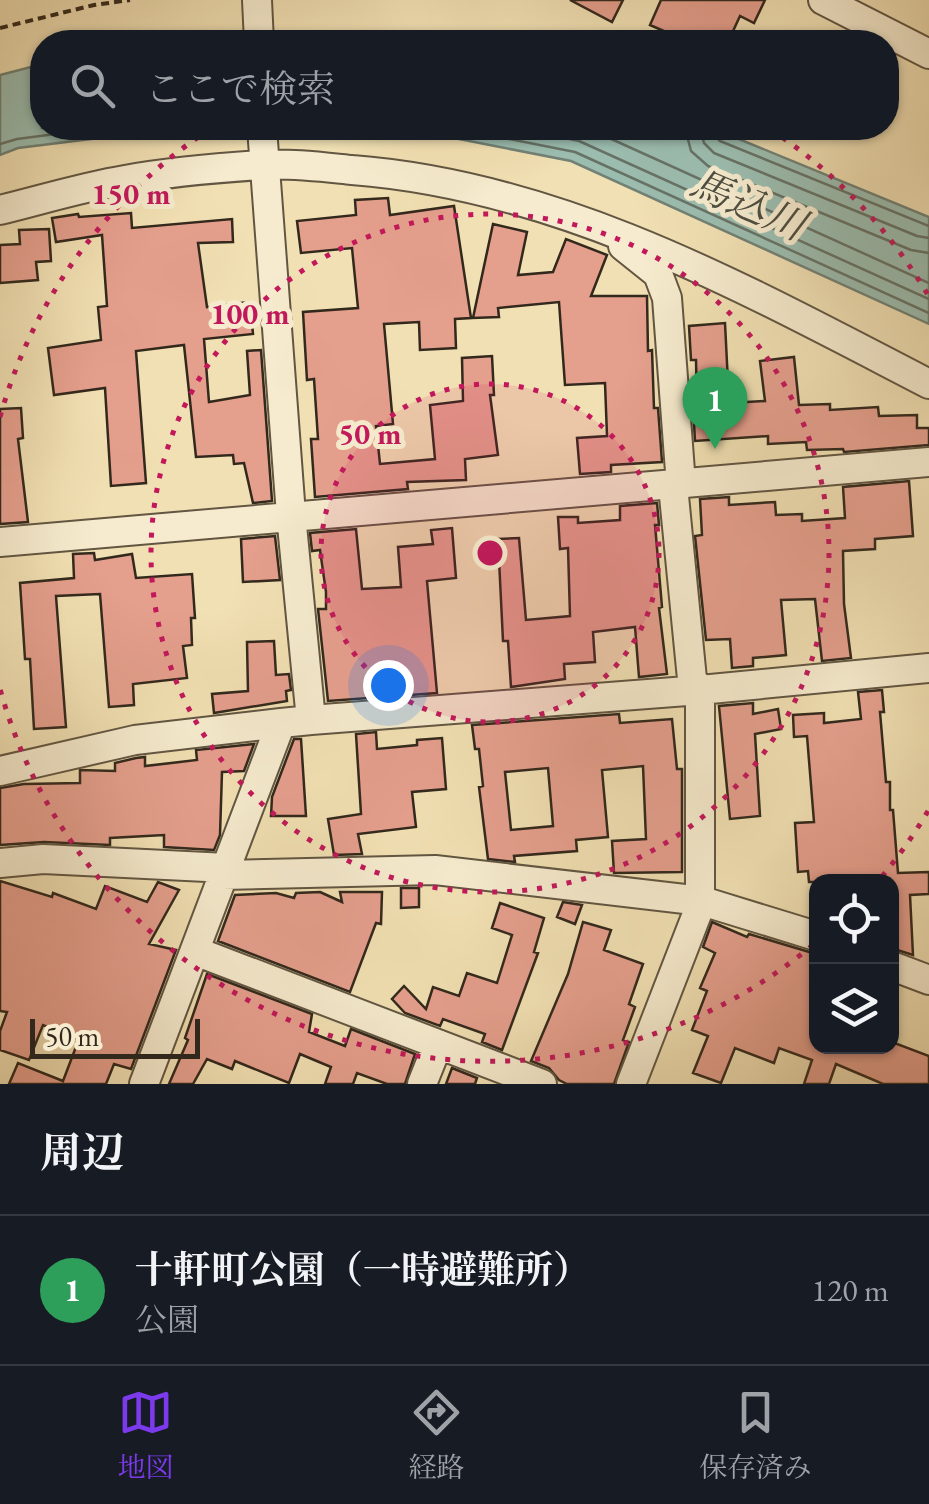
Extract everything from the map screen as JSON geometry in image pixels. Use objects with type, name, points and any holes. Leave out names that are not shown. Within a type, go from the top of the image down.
[{"type":"street","points":[[257,0],[258,30]]},
{"type":"street","points":[[822,0],[881,30]]},
{"type":"street","points":[[899,39],[929,54]]},
{"type":"street","points":[[262,140],[311,720]]},
{"type":"street","points":[[0,210],[126,180],[263,162],[454,182],[564,212],[609,229],[766,300],[929,384]]},
{"type":"street","points":[[609,229],[621,244],[650,264],[664,284],[692,679],[700,690],[700,890],[631,1084]]},
{"type":"street","points":[[0,542],[929,462]]},
{"type":"street","points":[[0,771],[134,740],[282,722],[929,668]]},
{"type":"street","points":[[144,1084],[282,722]]},
{"type":"street","points":[[0,863],[43,859],[225,872],[435,870],[698,901],[809,934]]},
{"type":"street","points":[[194,951],[542,1084]]},
{"type":"street","points":[[899,969],[929,980]]},
{"type":"street","points":[[422,1084],[438,1044]]},
{"type":"path","points":[[0,28],[130,0]]},
{"type":"water","points":[[30,67],[30,140],[83,140],[18,148],[0,155],[0,75]]},
{"type":"water","name":"馬込川","points":[[464,140],[741,140],[929,217],[929,324],[571,161]]},
{"type":"building","points":[[570,0],[623,0],[612,22]]},
{"type":"building","points":[[661,0],[765,0],[754,23],[740,16],[734,30],[661,30],[650,25]]},
{"type":"building","points":[[388,198],[390,215],[454,206],[471,318],[455,319],[456,348],[420,350],[419,322],[384,324],[393,424],[376,426],[380,464],[435,459],[430,405],[463,401],[462,358],[492,356],[494,395],[490,395],[498,455],[465,459],[466,480],[407,482],[408,489],[315,497],[311,439],[318,439],[314,379],[307,380],[303,312],[358,308],[352,248],[301,253],[297,221],[356,215],[355,200]]},
{"type":"building","points":[[131,213],[132,228],[232,219],[233,242],[198,243],[207,307],[250,302],[253,334],[204,339],[209,402],[250,395],[247,351],[261,350],[272,501],[253,503],[244,463],[234,464],[233,455],[196,457],[184,345],[136,351],[146,483],[111,486],[105,388],[54,395],[48,348],[101,340],[98,307],[107,306],[102,235],[56,242],[52,218]]},
{"type":"building","points":[[493,224],[527,232],[518,275],[553,272],[566,239],[607,255],[591,296],[647,296],[648,351],[652,350],[654,408],[658,408],[662,462],[611,465],[611,472],[580,474],[577,438],[607,436],[605,383],[565,385],[559,302],[498,308],[499,317],[473,318]]},
{"type":"building","points":[[49,229],[51,261],[36,262],[38,280],[0,283],[0,245],[20,244],[19,230]]},
{"type":"building","points":[[725,323],[729,403],[765,401],[760,361],[794,357],[799,405],[830,404],[830,410],[878,407],[879,416],[917,415],[917,428],[929,428],[929,445],[844,452],[807,450],[806,442],[768,444],[768,436],[695,441],[696,360],[691,360],[689,326]]},
{"type":"building","points":[[21,408],[23,438],[18,439],[28,522],[0,524],[0,409]]},
{"type":"building","points":[[909,481],[913,536],[875,539],[875,549],[843,551],[851,658],[822,661],[815,599],[781,600],[786,655],[753,658],[753,666],[732,668],[730,639],[706,640],[695,536],[702,535],[700,499],[729,497],[729,505],[775,502],[776,515],[802,514],[802,521],[845,518],[843,487]]},
{"type":"building","points":[[657,503],[659,525],[655,525],[662,607],[659,608],[667,674],[639,677],[635,627],[593,632],[595,662],[564,664],[565,679],[511,687],[508,641],[503,641],[498,539],[519,538],[526,620],[570,616],[568,548],[560,549],[558,517],[578,517],[578,523],[620,520],[620,506]]},
{"type":"building","points":[[452,528],[456,578],[427,581],[437,693],[328,701],[318,609],[326,609],[326,592],[320,550],[312,551],[310,533],[356,529],[362,589],[401,587],[398,547],[433,544],[431,530]]},
{"type":"building","points":[[275,536],[280,580],[243,582],[241,539]]},
{"type":"building","points":[[94,553],[95,560],[132,554],[136,578],[192,574],[192,645],[183,646],[187,678],[133,684],[134,705],[109,707],[100,594],[56,596],[66,727],[34,729],[20,583],[74,578],[73,554]]},
{"type":"building","points":[[274,641],[276,675],[289,674],[291,690],[286,691],[287,701],[214,713],[212,694],[248,691],[247,642]]},
{"type":"building","points":[[882,690],[886,782],[890,782],[898,873],[929,872],[929,894],[910,895],[913,955],[899,951],[899,874],[809,874],[809,882],[808,871],[798,872],[795,823],[814,822],[807,736],[794,737],[793,715],[824,713],[824,723],[861,719],[858,692]]},
{"type":"building","points":[[753,703],[753,714],[778,709],[781,729],[755,734],[760,816],[730,819],[719,706]]},
{"type":"building","points":[[619,714],[620,723],[672,719],[677,769],[682,769],[682,872],[614,873],[612,841],[646,839],[643,766],[602,770],[608,837],[576,840],[577,851],[514,856],[515,862],[488,859],[479,787],[483,786],[479,749],[475,749],[472,725]],"holes":[[[548,768],[553,826],[511,830],[505,772]]]},
{"type":"building","points":[[376,732],[377,749],[442,738],[446,789],[412,792],[416,827],[358,834],[362,854],[334,855],[328,819],[361,814],[356,734]]},
{"type":"building","points":[[294,739],[301,739],[306,816],[271,816],[272,797]]},
{"type":"building","points":[[254,744],[244,771],[222,772],[220,835],[214,850],[164,847],[164,835],[110,838],[110,845],[0,845],[0,788],[80,783],[80,770],[115,771],[115,763],[145,757],[145,766],[197,760],[196,750]]},
{"type":"building","points":[[0,881],[52,897],[53,893],[96,909],[105,886],[147,902],[158,882],[179,890],[149,944],[176,950],[131,1069],[114,1064],[106,1084],[9,1084],[18,1063],[63,1081],[79,1039],[43,1025],[29,1060],[0,1050],[0,1031],[7,1012],[0,1011]]},
{"type":"building","points":[[401,888],[419,888],[419,907],[401,908]]},
{"type":"building","points":[[320,892],[342,902],[340,892],[382,892],[381,924],[376,923],[350,992],[218,941],[235,895],[276,893],[294,898],[296,893]]},
{"type":"building","points":[[563,902],[582,905],[575,924],[557,917]]},
{"type":"building","points":[[500,903],[544,918],[534,952],[538,953],[502,1050],[482,1042],[485,1034],[443,1019],[440,1026],[405,1013],[392,999],[404,986],[426,1009],[433,987],[459,996],[467,973],[497,983],[512,935],[492,928]]},
{"type":"building","points":[[583,922],[611,930],[604,950],[643,964],[629,1004],[635,1007],[623,1040],[629,1042],[614,1084],[567,1084],[549,1068],[531,1061],[568,974]]},
{"type":"building","points":[[712,922],[747,937],[749,934],[809,952],[809,1054],[899,1054],[899,1045],[929,1056],[929,1084],[883,1084],[836,1064],[829,1084],[804,1084],[812,1060],[779,1048],[774,1063],[735,1048],[721,1083],[693,1073],[708,1036],[692,1030],[707,991],[700,988],[715,953],[703,947]]},
{"type":"building","points":[[207,974],[312,1014],[309,1032],[345,1046],[351,1029],[415,1054],[405,1084],[387,1084],[357,1073],[353,1084],[325,1084],[331,1067],[300,1054],[289,1083],[235,1061],[232,1069],[207,1059],[193,1084],[169,1084],[188,1040],[185,1038]]},
{"type":"building","points":[[452,1068],[477,1078],[475,1084],[446,1084]]},
{"type":"place","name":"十軒町公園（一時避難所）","points":[[715,449]]}]
